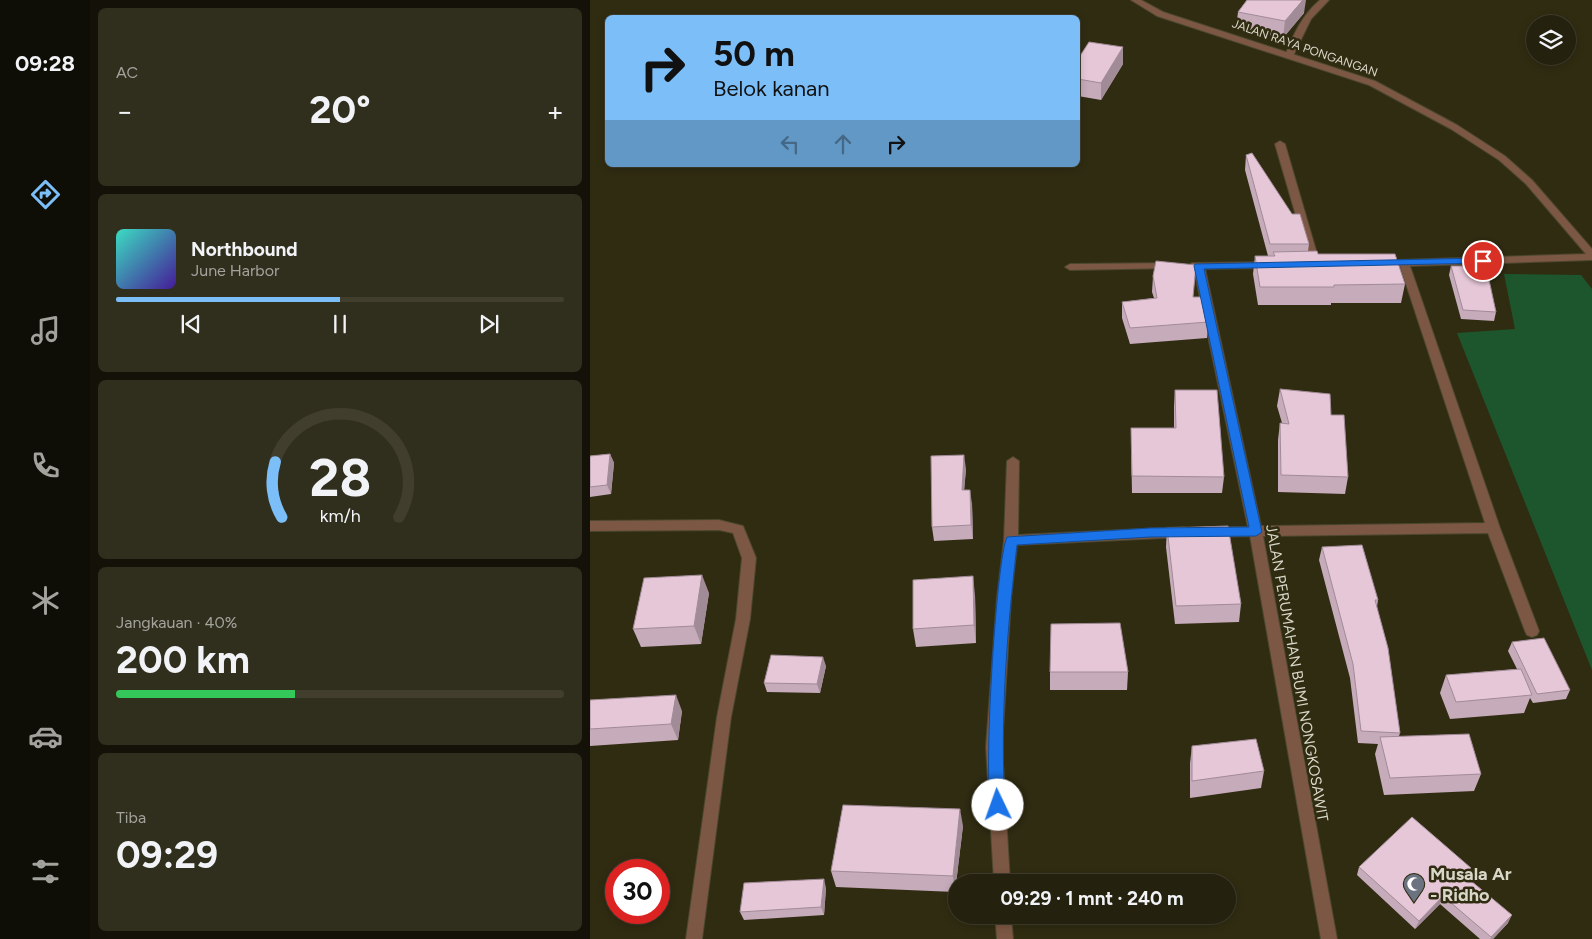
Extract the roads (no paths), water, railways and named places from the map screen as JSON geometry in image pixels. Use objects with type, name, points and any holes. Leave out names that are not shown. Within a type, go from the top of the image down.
[{"type":"street","name":"JALAN RAYA PONGANGAN","points":[[1135,0],[1160,14],[1372,83],[1454,127],[1502,158],[1529,182],[1592,256]]},
{"type":"street","points":[[1289,56],[1299,30],[1315,8],[1325,0]]},
{"type":"street","points":[[1280,144],[1315,264]]},
{"type":"street","points":[[1384,263],[1592,256]]},
{"type":"street","points":[[1404,263],[1493,528],[1532,631]]},
{"type":"street","points":[[1070,267],[1286,264]]},
{"type":"street","name":"JALAN PERUMAHAN BUMI NONGKOSAWIT","points":[[1198,266],[1256,532],[1329,939]]},
{"type":"street","points":[[1002,874],[994,747],[1004,598],[1011,540],[1013,461]]},
{"type":"street","points":[[590,526],[719,524],[738,530],[749,558],[744,620],[724,717],[694,939]]},
{"type":"street","points":[[1011,540],[1150,533],[1493,528]]},
{"type":"street","points":[[1004,924],[1005,939]]},
{"type":"place","name":"Musala Ar - Ridho","points":[[1414,903]]}]
